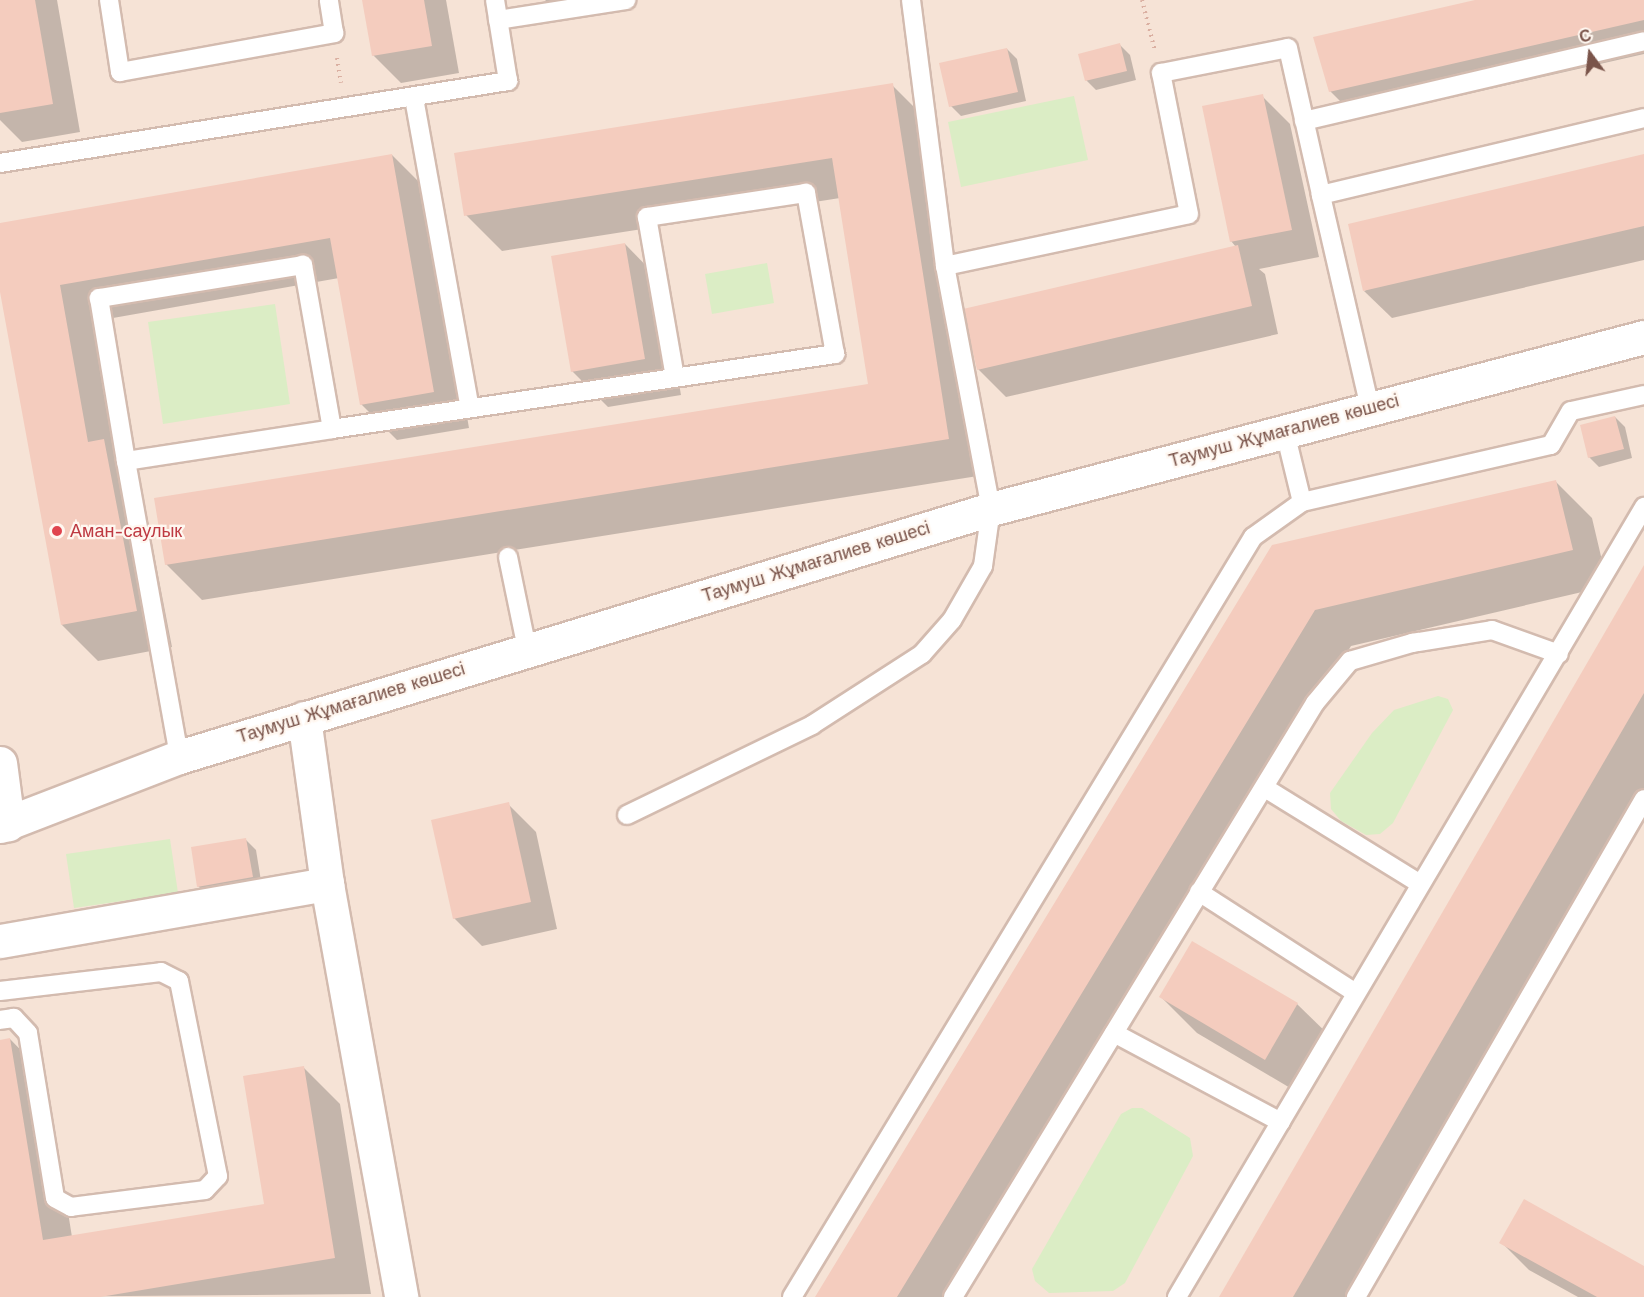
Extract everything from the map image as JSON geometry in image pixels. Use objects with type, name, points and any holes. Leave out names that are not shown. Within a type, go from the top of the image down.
[{"type":"street","name":"Таумуш Жұмағалиев көшесі","points":[[4,825],[179,757],[991,509],[1370,408],[1640,342]]},
{"type":"street","points":[[304,718],[327,884],[401,1297]]},
{"type":"street","points":[[0,763],[4,825]]},
{"type":"street","points":[[0,941],[327,884]]},
{"type":"lane","points":[[109,0],[120,72],[334,33],[329,0]]},
{"type":"lane","points":[[0,163],[344,106],[414,98],[508,81],[495,0]]},
{"type":"lane","points":[[498,20],[626,0]]},
{"type":"lane","points":[[627,815],[812,725],[922,654],[952,620],[983,566],[991,509],[945,266],[911,0]]},
{"type":"lane","points":[[1304,121],[1644,41]]},
{"type":"lane","points":[[945,266],[1190,214],[1161,73],[1288,48],[1370,408]]},
{"type":"lane","points":[[414,98],[470,408]]},
{"type":"lane","points":[[1321,195],[1644,118]]},
{"type":"lane","points":[[126,461],[835,354],[806,193],[647,217],[675,377]]},
{"type":"lane","points":[[179,757],[99,298],[303,265],[332,429]]},
{"type":"lane","points":[[792,1297],[1253,537],[1302,502],[1551,445],[1571,411],[1643,394]]},
{"type":"lane","points":[[1285,432],[1302,502]]},
{"type":"lane","points":[[1177,1297],[1281,1122],[1354,992],[1559,654],[1644,507]]},
{"type":"lane","points":[[508,557],[527,649]]},
{"type":"lane","points":[[953,1297],[1315,703],[1350,661],[1412,643],[1492,630],[1559,654]]},
{"type":"lane","points":[[1265,788],[1419,883]]},
{"type":"lane","points":[[1356,1297],[1644,800]]},
{"type":"lane","points":[[1199,892],[1354,992]]},
{"type":"lane","points":[[0,992],[161,972],[179,981],[218,1176],[205,1190],[71,1207],[55,1198],[28,1033],[14,1018],[0,1020]]},
{"type":"lane","points":[[1114,1033],[1281,1122]]},
{"type":"path","points":[[1142,0],[1161,73]]},
{"type":"path","points":[[334,33],[344,106]]},
{"type":"shaded area","points":[[0,0],[1644,0],[1644,1297],[0,1297]]},
{"type":"green space","points":[[1074,96],[1088,160],[961,187],[948,122]]},
{"type":"green space","points":[[767,263],[774,303],[712,314],[705,274]]},
{"type":"green space","points":[[275,304],[290,404],[163,424],[148,322]]},
{"type":"green space","points":[[1438,696],[1448,699],[1453,710],[1393,823],[1380,834],[1366,835],[1341,821],[1331,809],[1330,793],[1372,733],[1394,710]]},
{"type":"green space","points":[[170,839],[178,893],[74,908],[66,854]]},
{"type":"green space","points":[[1132,1108],[1142,1108],[1190,1138],[1193,1156],[1125,1283],[1113,1291],[1049,1293],[1035,1281],[1032,1269],[1121,1114]]},
{"type":"building","points":[[0,0],[35,0],[53,104],[0,113]]},
{"type":"building","points":[[362,0],[424,0],[432,46],[372,56]]},
{"type":"building","points":[[1475,0],[1644,0],[1644,20],[1329,92],[1313,37]]},
{"type":"building","points":[[1120,43],[1127,71],[1085,81],[1078,54]]},
{"type":"building","points":[[1007,48],[1018,92],[949,107],[939,63]]},
{"type":"building","points":[[893,83],[949,439],[165,565],[154,498],[868,384],[832,158],[464,216],[454,153]]},
{"type":"building","points":[[1263,94],[1292,230],[1230,242],[1202,106]]},
{"type":"building","points":[[392,154],[434,392],[360,405],[330,238],[60,285],[88,442],[104,439],[137,611],[61,625],[0,292],[0,223]]},
{"type":"building","points":[[1644,154],[1644,226],[1363,291],[1348,224]]},
{"type":"building","points":[[625,243],[645,359],[571,372],[551,256]]},
{"type":"building","points":[[1238,245],[1252,306],[977,370],[963,309]]},
{"type":"building","points":[[1615,416],[1624,449],[1588,458],[1580,425]]},
{"type":"building","points":[[1556,480],[1573,550],[1315,610],[897,1297],[815,1297],[1272,545]]},
{"type":"building","points":[[1644,565],[1644,693],[1293,1297],[1219,1297]]},
{"type":"building","points":[[509,802],[531,902],[453,919],[431,820]]},
{"type":"building","points":[[246,838],[253,877],[197,887],[191,847]]},
{"type":"building","points":[[1192,941],[1298,1003],[1265,1060],[1159,997]]},
{"type":"building","points":[[10,1038],[43,1240],[264,1204],[243,1076],[304,1066],[335,1258],[100,1297],[0,1297],[0,1040]]},
{"type":"building","points":[[1524,1199],[1644,1266],[1644,1297],[1597,1297],[1499,1243]]},
{"type":"place","name":"Аман-саулык","points":[[57,531]]}]
